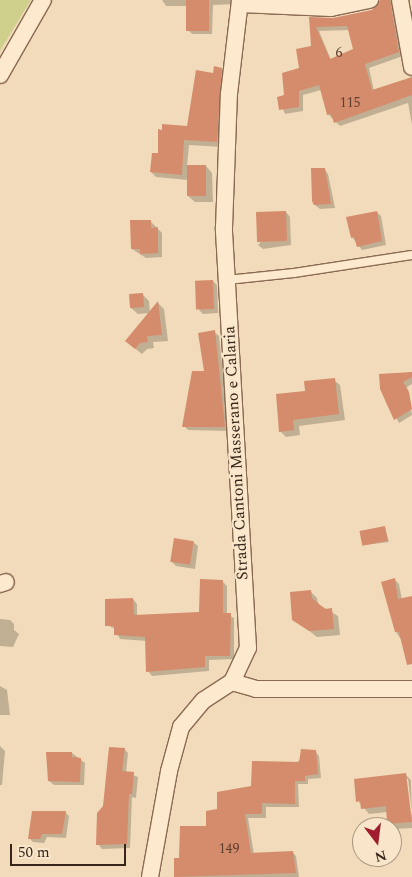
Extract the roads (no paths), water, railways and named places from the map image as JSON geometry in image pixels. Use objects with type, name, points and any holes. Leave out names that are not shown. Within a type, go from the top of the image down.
[{"type":"street","points":[[0,76],[43,0]]},
{"type":"street","points":[[240,2],[331,8],[370,0]]},
{"type":"street","points":[[400,0],[412,68]]},
{"type":"street","name":"Strada Cantoni Masserano e Calaria","points":[[232,682],[248,648],[224,228],[228,123],[240,2]]},
{"type":"street","points":[[150,877],[169,771],[181,727],[204,700],[232,682],[256,689],[412,689]]},
{"type":"lane","points":[[227,280],[294,273],[412,254]]}]
